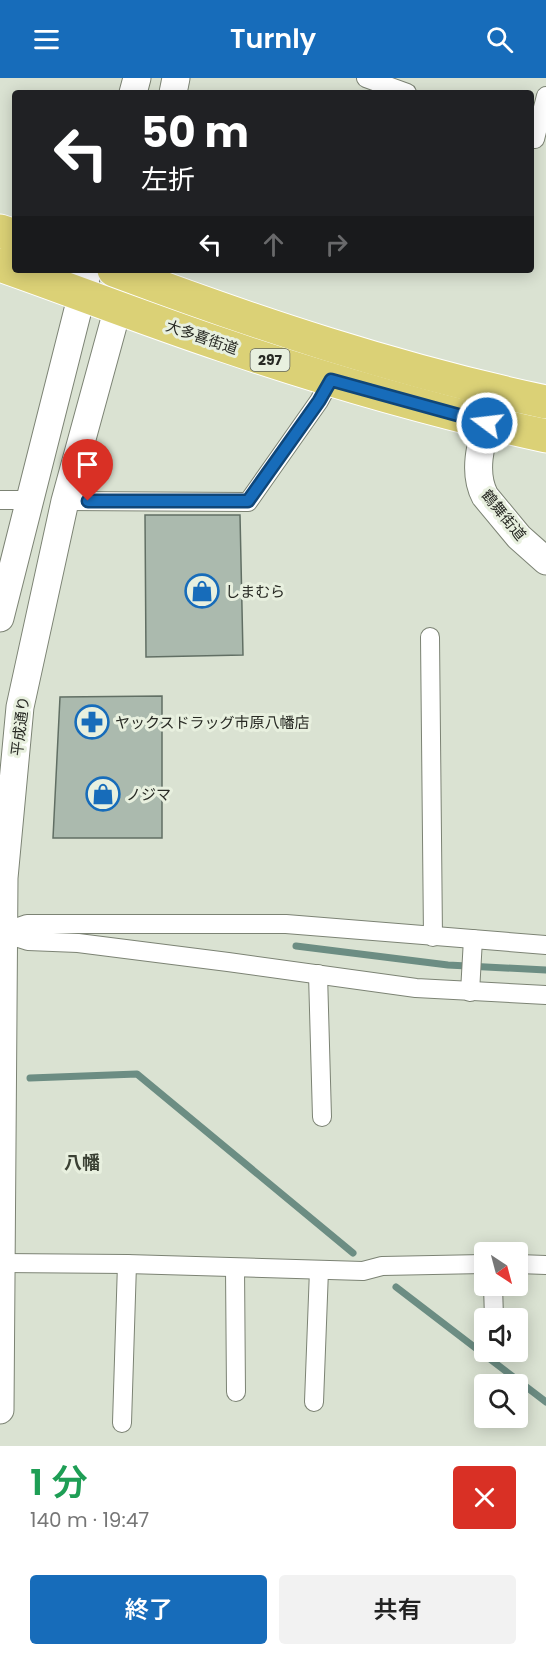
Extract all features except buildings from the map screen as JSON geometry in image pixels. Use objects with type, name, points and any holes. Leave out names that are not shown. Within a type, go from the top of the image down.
[{"type":"highway","name":"大多喜街道","points":[[37,273],[85,282],[118,307],[222,345],[331,380],[487,423],[546,436]]},
{"type":"highway","name":"297","points":[[126,273],[226,311],[405,368],[496,392],[546,402]]},
{"type":"street","points":[[367,78],[399,90]]},
{"type":"street","points":[[537,140],[546,96]]},
{"type":"street","name":"平成通り","points":[[0,1410],[2,932],[4,878],[20,707],[65,501],[118,307],[123,273]]},
{"type":"street","points":[[0,618],[85,282]]},
{"type":"street","points":[[65,501],[248,501],[319,401],[331,380]]},
{"type":"street","name":"鶴舞街道","points":[[496,392],[479,459],[478,480],[485,496],[519,537],[546,561]]},
{"type":"street","points":[[0,500],[28,500]]},
{"type":"street","points":[[430,638],[434,937]]},
{"type":"street","points":[[2,932],[27,924],[286,924],[546,945]]},
{"type":"street","points":[[2,932],[28,941],[78,944],[416,988],[546,995]]},
{"type":"street","points":[[470,992],[473,939]]},
{"type":"street","points":[[318,974],[322,1117]]},
{"type":"street","points":[[1,1263],[363,1271],[382,1266],[474,1264]]},
{"type":"street","points":[[122,1423],[127,1264]]},
{"type":"street","points":[[528,1264],[546,1264]]},
{"type":"street","points":[[235,1268],[236,1392]]},
{"type":"street","points":[[314,1402],[319,1270]]},
{"type":"waterway","points":[[296,946],[448,965],[546,970]]},
{"type":"waterway","points":[[30,1078],[137,1074],[353,1253]]},
{"type":"waterway","points":[[396,1287],[546,1402]]},
{"type":"place","name":"しまむら","points":[[202,591]]},
{"type":"place","name":"ヤックスドラッグ市原八幡店","points":[[92,722]]},
{"type":"place","name":"ノジマ","points":[[103,794]]},
{"type":"district","name":"八幡","points":[[82,1162]]},
{"type":"route","points":[[88,501],[248,501],[319,401],[331,380],[487,423]]}]
